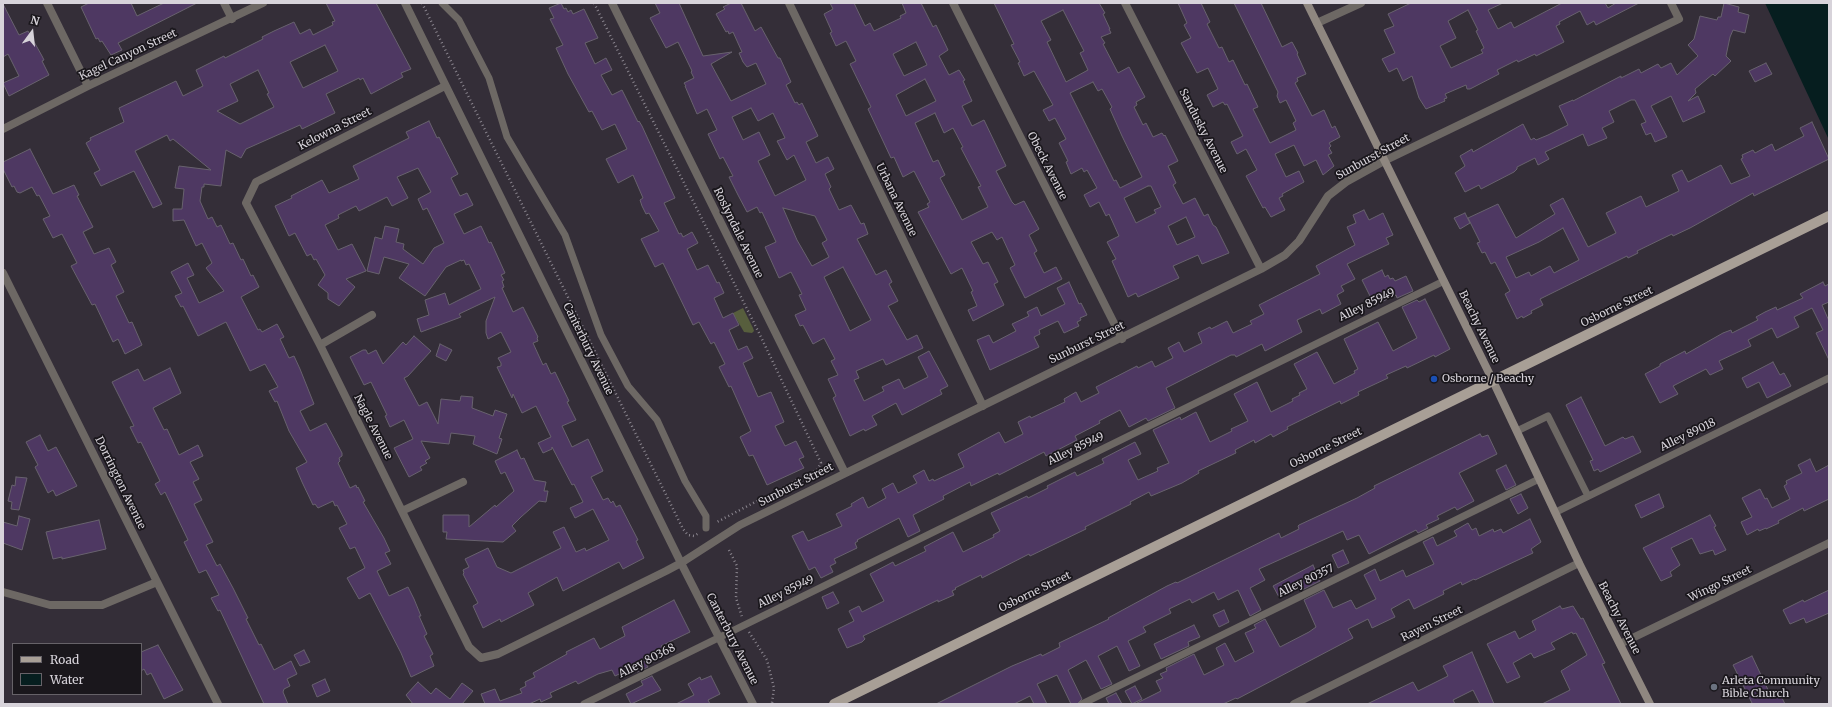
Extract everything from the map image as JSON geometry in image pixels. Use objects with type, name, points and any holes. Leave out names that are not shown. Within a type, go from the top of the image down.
[{"type":"main road","name":"Osborne Street","points":[[834,704],[1829,216]]},
{"type":"street","points":[[47,3],[88,86]]},
{"type":"street","points":[[224,3],[232,19]]},
{"type":"street","name":"Kagel Canyon Street","points":[[3,129],[88,86],[264,3]]},
{"type":"street","name":"Canterbury Avenue","points":[[405,3],[681,563],[753,704]]},
{"type":"street","name":"Roslyndale Avenue","points":[[612,3],[845,473]]},
{"type":"street","name":"Urbana Avenue","points":[[789,3],[983,406]]},
{"type":"street","name":"Obeck Avenue","points":[[953,3],[1122,339]]},
{"type":"street","name":"Sandusky Avenue","points":[[1125,3],[1261,269]]},
{"type":"street","name":"Beachy Avenue","points":[[1307,3],[1493,381],[1579,563],[1650,704]]},
{"type":"street","points":[[1317,23],[1361,3]]},
{"type":"street","name":"Sunburst Street","points":[[481,658],[498,654],[681,563],[740,525],[1122,339],[1261,269],[1285,255],[1299,241],[1328,196],[1346,182],[1384,161],[1679,19],[1670,3]]},
{"type":"street","name":"Kelowna Street","points":[[246,203],[256,182],[445,86]]},
{"type":"street","name":"Nagle Avenue","points":[[246,203],[320,345],[469,648],[481,658]]},
{"type":"street","name":"Dorrington Avenue","points":[[3,273],[218,704]]},
{"type":"street","points":[[320,345],[372,315]]},
{"type":"street","points":[[402,511],[463,482]]},
{"type":"street","name":"Wingo Street","points":[[1620,644],[1829,543]]},
{"type":"street","name":"Rayen Street","points":[[1294,704],[1579,563]]},
{"type":"street","points":[[3,592],[50,605],[102,605],[157,582]]},
{"type":"lane","points":[[442,3],[459,20],[489,78],[507,137],[565,234],[602,335],[628,386],[657,420],[685,481],[706,516],[706,528]]},
{"type":"lane","name":"Alley 85949","points":[[718,637],[1444,281]]},
{"type":"lane","name":"Alley 89018","points":[[1556,512],[1829,378]]},
{"type":"lane","points":[[1517,431],[1548,416],[1588,496]]},
{"type":"lane","name":"Alley 80357","points":[[1082,704],[1539,479]]},
{"type":"lane","name":"Alley 80368","points":[[584,704],[718,637]]},
{"type":"path","points":[[422,3],[683,530],[688,535],[694,536],[736,511],[816,470],[821,463],[760,334],[594,3]]},
{"type":"green space","points":[[743,308],[753,328],[754,331],[752,333],[744,332],[733,313]]},
{"type":"water","points":[[1765,3],[1829,4],[1829,140]]},
{"type":"building","points":[[89,3],[131,3],[137,16],[164,3],[197,3],[118,43],[122,50],[111,55],[102,41],[100,42],[98,38],[96,39],[81,7]]},
{"type":"building","points":[[326,3],[376,3],[411,69],[401,73],[403,77],[371,94],[363,78],[360,80],[359,78],[326,94],[335,113],[302,129],[300,125],[246,149],[241,158],[226,150],[221,186],[204,184],[204,187],[202,187],[200,201],[208,219],[212,217],[217,227],[221,225],[230,244],[233,243],[241,260],[243,259],[251,276],[253,275],[259,287],[241,297],[258,330],[260,329],[262,332],[277,324],[284,337],[280,339],[289,358],[294,356],[314,404],[300,411],[310,431],[326,423],[342,453],[338,463],[350,488],[356,485],[357,488],[358,487],[365,501],[363,502],[384,538],[390,551],[385,553],[391,564],[377,571],[389,596],[408,587],[414,599],[421,616],[419,616],[427,634],[424,636],[433,654],[430,656],[434,666],[411,677],[401,653],[370,593],[359,599],[347,578],[365,568],[355,547],[350,549],[339,528],[347,524],[337,505],[335,506],[333,501],[318,508],[315,504],[313,505],[302,482],[296,468],[307,462],[289,431],[277,401],[275,402],[269,391],[278,387],[265,364],[250,371],[226,322],[198,336],[183,306],[181,307],[175,296],[182,293],[171,272],[188,263],[194,275],[187,278],[199,303],[224,291],[206,268],[212,263],[202,243],[196,246],[184,220],[173,221],[173,209],[182,209],[184,189],[175,188],[179,166],[211,170],[173,139],[170,141],[167,135],[135,151],[162,204],[153,208],[134,171],[101,186],[94,173],[100,170],[86,143],[91,140],[90,138],[124,122],[119,108],[176,81],[183,96],[203,86],[196,70],[224,56],[225,58],[263,39],[262,37],[274,31],[294,22],[300,34],[310,29],[313,35],[333,25],[332,22],[335,21]],"holes":[[[325,45],[338,71],[303,88],[290,62]],[[258,70],[269,93],[267,94],[274,107],[240,124],[217,111],[238,101],[230,84]]]},
{"type":"building","points":[[561,3],[564,9],[566,8],[568,12],[571,10],[573,14],[584,9],[598,38],[585,43],[595,64],[606,58],[612,70],[601,75],[612,95],[622,90],[638,122],[639,121],[642,126],[675,198],[664,203],[679,234],[681,233],[683,237],[692,232],[698,243],[687,249],[697,270],[708,265],[717,283],[719,282],[724,293],[714,298],[723,318],[733,313],[739,325],[729,330],[738,350],[747,346],[753,358],[743,363],[758,397],[771,392],[784,422],[775,426],[785,446],[796,441],[804,457],[799,459],[804,468],[767,485],[753,455],[749,456],[740,437],[751,431],[731,386],[729,387],[719,367],[725,364],[714,342],[711,344],[699,322],[693,325],[663,263],[655,267],[641,239],[659,231],[649,213],[646,214],[642,206],[640,200],[643,198],[633,175],[618,183],[606,159],[627,149],[615,124],[602,130],[592,111],[589,112],[568,74],[556,48],[563,45],[550,19],[554,18],[549,8]]},
{"type":"building","points":[[655,3],[679,3],[703,56],[732,52],[711,64],[731,101],[766,84],[756,63],[747,67],[743,62],[739,53],[742,52],[733,32],[729,34],[728,31],[726,32],[716,14],[725,9],[723,7],[731,3],[741,3],[755,31],[761,27],[778,58],[780,58],[791,82],[786,85],[795,103],[797,102],[799,105],[802,103],[818,136],[806,142],[816,163],[828,157],[834,169],[825,174],[831,187],[829,189],[839,210],[851,205],[861,224],[864,223],[868,234],[857,239],[876,275],[886,270],[892,282],[889,284],[898,301],[888,306],[907,340],[917,335],[923,348],[886,365],[883,359],[856,371],[859,378],[854,380],[864,401],[884,391],[882,387],[899,379],[904,389],[928,377],[918,357],[929,351],[948,386],[940,390],[942,394],[902,415],[896,403],[872,416],[877,425],[865,431],[864,429],[850,436],[833,398],[836,396],[828,379],[838,375],[831,361],[835,359],[824,338],[813,344],[803,325],[800,326],[795,315],[806,310],[799,295],[802,294],[791,272],[779,278],[765,247],[776,242],[762,212],[760,213],[757,207],[747,212],[738,195],[729,177],[733,176],[723,157],[720,159],[708,134],[717,130],[707,109],[697,114],[685,86],[684,83],[694,78],[678,42],[666,48],[650,18],[660,13]],"holes":[[[751,108],[758,121],[773,113],[785,138],[777,141],[787,160],[794,155],[806,180],[775,196],[758,161],[770,155],[759,132],[743,140],[732,117]],[[783,208],[815,216],[827,240],[822,243],[829,257],[812,266],[797,240]],[[843,267],[871,320],[850,331],[824,277]]]},
{"type":"building","points":[[830,3],[854,3],[865,26],[870,23],[874,31],[901,18],[900,16],[906,13],[902,3],[921,3],[933,27],[936,25],[948,50],[939,56],[949,75],[959,70],[965,80],[963,81],[972,101],[962,106],[972,126],[984,120],[1006,166],[996,171],[1012,202],[1015,205],[1024,201],[1039,229],[1029,235],[1037,251],[1034,253],[1044,273],[1056,267],[1062,279],[1025,298],[1010,268],[1015,265],[1002,237],[997,240],[992,232],[971,242],[983,264],[988,262],[998,282],[994,284],[1004,305],[973,321],[968,310],[977,306],[971,292],[973,291],[962,268],[951,274],[918,212],[929,207],[927,204],[930,202],[914,171],[903,177],[894,157],[891,158],[868,109],[871,107],[850,64],[856,61],[846,41],[836,46],[830,33],[832,32],[824,14],[833,9]],"holes":[[[916,42],[927,65],[904,76],[893,54]],[[925,79],[936,101],[906,116],[896,95]],[[935,113],[944,133],[953,128],[963,147],[961,148],[981,186],[978,187],[988,207],[962,220],[940,178],[945,175],[938,160],[933,162],[915,123]]]},
{"type":"building","points":[[994,3],[1099,3],[1105,13],[1103,14],[1111,33],[1101,37],[1105,43],[1103,44],[1118,73],[1129,67],[1145,97],[1136,102],[1137,105],[1134,107],[1143,125],[1146,123],[1153,137],[1162,133],[1164,136],[1165,135],[1178,161],[1168,166],[1176,183],[1173,185],[1183,204],[1195,198],[1204,216],[1208,214],[1229,253],[1202,264],[1198,255],[1173,266],[1179,278],[1138,297],[1136,293],[1128,297],[1112,261],[1116,259],[1107,242],[1119,236],[1109,214],[1106,216],[1099,202],[1090,207],[1084,195],[1097,188],[1087,170],[1084,172],[1082,168],[1071,174],[1066,162],[1068,161],[1059,143],[1066,139],[1055,118],[1049,121],[1043,110],[1053,105],[1034,71],[1024,76],[1018,63],[1020,62],[1011,45],[1014,44]],"holes":[[[1063,10],[1084,51],[1080,53],[1088,70],[1066,82],[1047,42],[1051,40],[1041,21]],[[1093,82],[1098,91],[1102,89],[1112,107],[1110,109],[1142,177],[1120,188],[1116,180],[1114,181],[1070,93]],[[1148,186],[1151,186],[1161,207],[1154,210],[1156,213],[1136,223],[1124,198]],[[1186,217],[1195,237],[1177,245],[1168,226]]]},
{"type":"building","points":[[1178,3],[1201,3],[1210,22],[1207,24],[1219,48],[1222,47],[1229,62],[1233,60],[1245,85],[1247,84],[1258,107],[1253,109],[1270,143],[1296,130],[1293,123],[1296,121],[1286,100],[1280,103],[1277,96],[1278,92],[1234,3],[1261,3],[1282,47],[1292,42],[1298,53],[1297,54],[1306,74],[1297,78],[1298,81],[1295,83],[1312,116],[1324,110],[1332,128],[1335,126],[1340,137],[1329,143],[1331,146],[1329,148],[1332,153],[1328,155],[1334,166],[1323,175],[1316,160],[1304,166],[1294,145],[1275,154],[1286,177],[1299,171],[1304,182],[1282,194],[1283,196],[1279,198],[1285,210],[1271,217],[1265,207],[1263,208],[1246,176],[1257,170],[1246,149],[1237,154],[1231,142],[1243,136],[1227,104],[1225,105],[1223,102],[1213,107],[1207,95],[1218,89],[1208,68],[1197,73],[1181,43],[1191,38],[1184,25],[1187,23]]},
{"type":"building","points":[[1411,3],[1503,3],[1488,10],[1498,29],[1511,22],[1514,28],[1562,3],[1605,3],[1608,8],[1616,3],[1639,3],[1596,25],[1594,21],[1587,25],[1580,11],[1559,22],[1560,24],[1556,26],[1564,42],[1536,56],[1535,54],[1518,62],[1517,60],[1497,70],[1499,74],[1470,89],[1467,89],[1466,85],[1445,94],[1447,98],[1444,99],[1445,101],[1426,109],[1419,98],[1412,76],[1403,81],[1397,68],[1389,72],[1382,59],[1395,53],[1384,30],[1394,26],[1388,14]],"holes":[[[1468,10],[1478,30],[1476,31],[1484,48],[1481,50],[1483,53],[1451,68],[1440,46],[1456,38],[1448,21]]]},
{"type":"building","points":[[1724,3],[1739,7],[1738,12],[1749,15],[1745,33],[1733,30],[1730,37],[1726,56],[1731,61],[1715,76],[1713,74],[1695,89],[1696,93],[1688,101],[1698,96],[1705,112],[1683,122],[1671,96],[1651,106],[1667,137],[1655,142],[1651,133],[1646,135],[1641,124],[1646,122],[1635,100],[1631,100],[1609,111],[1614,122],[1602,128],[1607,138],[1588,146],[1583,134],[1545,152],[1549,159],[1538,165],[1535,158],[1517,167],[1514,172],[1481,189],[1479,185],[1465,192],[1455,173],[1465,166],[1460,156],[1472,149],[1473,152],[1523,124],[1531,140],[1534,138],[1536,140],[1548,135],[1568,125],[1559,106],[1573,101],[1621,76],[1621,78],[1639,69],[1641,73],[1658,64],[1661,68],[1671,63],[1677,75],[1698,56],[1688,45],[1694,39],[1700,16],[1717,20],[1718,17],[1721,17]]},
{"type":"building","points":[[3,4],[19,35],[28,31],[44,60],[42,61],[49,75],[9,96],[3,83],[19,76],[8,54],[3,57]]},
{"type":"building","points":[[1766,63],[1772,74],[1755,82],[1749,71]]},
{"type":"building","points":[[429,121],[458,174],[451,178],[460,196],[467,193],[473,205],[454,214],[464,234],[481,226],[489,243],[491,242],[505,273],[501,275],[504,280],[502,281],[504,287],[502,288],[513,312],[523,307],[538,337],[538,341],[533,343],[543,365],[546,363],[551,374],[555,372],[569,401],[567,402],[576,420],[562,426],[572,447],[588,439],[603,471],[591,477],[603,500],[608,498],[611,503],[613,501],[616,507],[620,505],[638,540],[636,541],[644,558],[623,569],[619,562],[563,591],[557,577],[528,593],[534,605],[501,622],[500,619],[483,628],[473,606],[478,603],[463,574],[463,570],[469,567],[465,559],[488,548],[497,567],[511,573],[561,548],[553,532],[564,527],[576,552],[585,548],[586,551],[609,540],[593,509],[575,518],[570,508],[583,502],[574,484],[572,485],[552,447],[552,449],[543,453],[538,443],[551,437],[536,406],[522,413],[513,394],[512,398],[497,367],[501,366],[498,358],[511,352],[501,332],[488,339],[486,333],[486,321],[495,297],[459,314],[461,317],[421,332],[417,319],[429,315],[425,300],[445,293],[449,305],[481,289],[469,264],[466,265],[464,260],[461,260],[446,267],[425,296],[399,278],[409,264],[384,257],[379,274],[367,271],[375,237],[382,239],[385,226],[399,229],[396,242],[404,244],[403,249],[423,264],[434,248],[444,243],[427,208],[423,210],[418,199],[431,192],[418,168],[397,177],[408,198],[392,206],[387,197],[359,211],[356,206],[338,215],[339,218],[325,225],[338,250],[352,244],[366,271],[346,279],[355,287],[339,306],[328,299],[328,293],[318,285],[325,275],[316,259],[314,260],[311,254],[307,256],[295,233],[289,236],[275,206],[292,198],[291,196],[322,180],[329,193],[359,179],[353,166],[409,138],[406,132]]},
{"type":"building","points":[[1812,122],[1829,159],[1754,196],[1753,193],[1690,228],[1673,236],[1672,234],[1637,251],[1638,253],[1628,258],[1627,256],[1540,299],[1543,305],[1531,311],[1532,313],[1523,318],[1522,316],[1517,319],[1505,294],[1510,291],[1495,262],[1491,264],[1485,252],[1482,253],[1477,243],[1480,242],[1468,218],[1498,204],[1516,238],[1555,214],[1550,205],[1563,198],[1588,247],[1616,233],[1606,213],[1641,196],[1646,207],[1679,191],[1672,175],[1682,170],[1688,182],[1721,165],[1731,184],[1750,176],[1741,159],[1743,158],[1742,155],[1753,150],[1755,153],[1772,144],[1775,151],[1804,136],[1800,128]],"holes":[[[1563,228],[1579,260],[1554,273],[1550,266],[1531,276],[1529,272],[1516,278],[1506,257],[1539,242]]]},
{"type":"building","points":[[30,149],[53,194],[74,185],[79,195],[77,196],[93,227],[83,232],[94,254],[109,248],[116,262],[111,265],[124,292],[116,296],[129,323],[132,322],[142,345],[125,354],[118,339],[113,342],[95,304],[92,305],[71,266],[77,263],[62,234],[53,238],[43,219],[50,216],[39,195],[37,196],[32,187],[20,193],[17,192],[14,186],[12,187],[3,169],[3,162]]},
{"type":"building","points":[[1364,210],[1369,220],[1383,213],[1393,235],[1386,238],[1389,244],[1347,264],[1355,279],[1341,286],[1344,291],[1337,295],[1341,304],[1322,314],[1320,309],[1297,320],[1302,332],[1265,351],[1262,344],[1236,357],[1235,355],[1231,355],[1166,388],[1175,408],[1148,421],[1146,418],[1129,427],[1120,410],[1099,421],[1100,423],[1075,436],[1077,440],[1046,456],[1044,452],[999,475],[998,473],[971,486],[970,482],[943,496],[944,499],[913,515],[920,531],[908,537],[899,518],[857,540],[858,541],[855,543],[857,548],[834,559],[836,563],[830,566],[833,572],[821,578],[815,567],[809,570],[792,536],[803,531],[808,541],[842,526],[836,514],[852,506],[851,504],[863,497],[868,508],[886,498],[882,489],[893,483],[898,493],[917,483],[913,476],[924,470],[929,481],[933,479],[934,481],[964,467],[958,454],[999,432],[1005,443],[1023,434],[1018,422],[1030,416],[1031,418],[1065,402],[1064,399],[1076,392],[1081,402],[1099,393],[1096,387],[1137,366],[1138,368],[1152,361],[1155,367],[1173,358],[1168,348],[1179,342],[1184,352],[1202,343],[1198,333],[1210,327],[1211,329],[1227,321],[1233,333],[1252,324],[1250,321],[1264,314],[1259,305],[1320,274],[1316,266],[1355,245],[1347,227],[1356,223],[1353,215]]},
{"type":"building","points":[[1465,213],[1470,223],[1460,229],[1454,218]]},
{"type":"building","points":[[1382,270],[1385,277],[1388,275],[1390,279],[1393,278],[1395,281],[1406,276],[1413,291],[1397,298],[1396,295],[1379,303],[1376,295],[1371,298],[1362,280]]},
{"type":"building","points":[[1069,282],[1079,304],[1081,303],[1087,315],[1080,318],[1081,320],[1077,322],[1079,326],[1064,333],[1058,321],[1039,330],[1040,334],[1034,337],[1039,347],[990,370],[977,340],[989,335],[993,343],[1016,331],[1012,324],[1029,316],[1027,312],[1037,307],[1041,316],[1065,304],[1057,288]]},
{"type":"building","points":[[1823,282],[1825,286],[1829,284],[1829,302],[1822,305],[1829,321],[1829,360],[1816,333],[1823,330],[1812,308],[1794,317],[1799,327],[1777,338],[1772,328],[1748,340],[1751,346],[1719,361],[1723,369],[1710,375],[1706,369],[1673,386],[1678,394],[1660,403],[1645,374],[1685,351],[1686,354],[1723,333],[1731,330],[1732,333],[1758,320],[1756,317],[1765,312],[1776,307],[1777,310],[1803,298],[1800,294]]},
{"type":"building","points":[[1425,299],[1450,349],[1435,357],[1434,355],[1407,368],[1406,366],[1386,375],[1388,378],[1358,392],[1359,395],[1341,404],[1340,401],[1287,427],[1288,429],[1273,437],[1271,434],[1255,443],[1254,440],[1235,450],[1236,453],[1198,471],[1199,473],[1182,483],[1151,496],[1149,492],[1130,502],[1131,504],[1085,527],[1086,529],[1030,556],[1029,554],[982,578],[981,575],[955,588],[956,589],[952,591],[954,595],[938,602],[938,600],[863,636],[865,639],[862,642],[847,648],[838,629],[854,621],[849,611],[859,606],[862,612],[884,601],[870,574],[893,562],[895,566],[926,551],[924,547],[953,532],[963,552],[994,537],[993,535],[1000,531],[991,513],[1027,496],[1028,498],[1048,488],[1047,486],[1075,472],[1077,476],[1104,463],[1102,459],[1135,442],[1141,454],[1128,460],[1138,480],[1158,471],[1157,468],[1169,463],[1153,430],[1180,417],[1181,420],[1196,412],[1210,442],[1232,431],[1231,429],[1248,421],[1234,394],[1257,382],[1271,412],[1293,401],[1292,399],[1300,395],[1299,393],[1307,389],[1294,364],[1317,352],[1334,384],[1355,373],[1354,371],[1358,369],[1344,339],[1378,322],[1393,351],[1417,338],[1402,307],[1417,300],[1419,302]]},
{"type":"building","points":[[414,336],[431,351],[408,376],[404,378],[419,406],[427,402],[438,424],[441,399],[460,401],[461,396],[473,397],[472,408],[493,416],[495,410],[507,414],[499,438],[502,439],[497,454],[473,444],[475,436],[451,433],[449,444],[421,441],[430,458],[425,461],[427,463],[420,467],[422,470],[409,477],[394,448],[413,439],[404,420],[390,427],[385,416],[387,415],[371,382],[364,385],[350,357],[363,350],[366,350],[368,354],[376,350],[383,364],[403,342],[406,345]]},
{"type":"building","points":[[440,344],[452,350],[446,361],[436,356]]},
{"type":"building","points":[[1773,362],[1780,375],[1784,373],[1791,386],[1767,398],[1759,382],[1747,388],[1742,378]]},
{"type":"building","points":[[170,368],[181,393],[153,408],[164,430],[167,429],[179,455],[198,445],[203,456],[190,462],[199,479],[193,482],[202,500],[194,504],[213,542],[206,545],[217,566],[220,564],[248,618],[246,619],[259,645],[261,644],[274,670],[291,661],[297,674],[287,679],[290,686],[284,689],[283,692],[288,704],[264,704],[220,610],[218,611],[211,598],[219,595],[206,570],[199,573],[184,542],[188,540],[165,492],[161,495],[155,484],[160,481],[141,442],[138,443],[130,427],[134,426],[112,382],[138,369],[144,381]]},
{"type":"building","points":[[1581,397],[1605,446],[1623,437],[1625,439],[1633,436],[1641,452],[1600,472],[1598,469],[1594,471],[1590,461],[1593,460],[1566,405]]},
{"type":"building","points":[[1480,434],[1482,437],[1488,435],[1497,454],[1459,473],[1474,501],[1457,510],[1455,507],[1437,516],[1439,519],[1426,525],[1428,528],[1418,533],[1416,530],[1369,554],[1359,535],[1347,540],[1343,531],[1259,569],[1265,580],[1250,588],[1261,610],[1250,616],[1238,590],[1218,600],[1214,592],[1192,603],[1190,599],[1169,609],[1171,613],[1143,627],[1146,632],[1128,641],[1140,666],[1129,671],[1117,646],[1098,656],[1112,684],[1101,689],[1086,660],[1068,670],[1082,699],[1077,704],[1071,704],[1057,675],[1037,684],[1047,704],[1034,704],[1030,696],[1014,704],[936,704],[1012,666],[1041,654],[1042,656],[1060,647],[1059,643],[1109,619],[1108,618],[1167,586],[1176,582],[1177,583],[1279,533],[1281,538],[1299,529],[1299,525],[1357,498],[1375,488],[1374,486]]},
{"type":"building","points":[[40,435],[48,451],[56,447],[77,486],[56,496],[53,490],[48,493],[35,467],[38,465],[26,442]]},
{"type":"building","points":[[517,450],[521,459],[524,458],[534,480],[546,482],[544,491],[548,491],[546,502],[539,501],[521,517],[512,526],[516,531],[503,542],[446,539],[447,532],[443,532],[443,515],[469,515],[469,527],[495,505],[496,507],[514,491],[505,472],[501,474],[495,461]]},
{"type":"building","points":[[1810,459],[1816,472],[1829,465],[1829,499],[1804,511],[1803,508],[1778,521],[1779,523],[1759,531],[1758,529],[1747,535],[1741,522],[1752,517],[1742,498],[1760,489],[1772,508],[1790,499],[1784,486],[1787,484],[1786,481],[1802,473],[1798,465]]},
{"type":"building","points":[[1506,465],[1516,485],[1506,490],[1496,470]]},
{"type":"building","points":[[16,477],[27,478],[19,510],[11,509],[12,502],[8,501],[12,485],[15,486]]},
{"type":"building","points":[[1521,494],[1528,508],[1518,514],[1510,499]]},
{"type":"building","points":[[1659,494],[1664,507],[1641,518],[1635,505]]},
{"type":"building","points":[[1710,515],[1716,526],[1714,527],[1726,550],[1715,555],[1713,550],[1700,554],[1692,538],[1671,548],[1680,565],[1670,572],[1672,576],[1661,581],[1643,548]]},
{"type":"building","points":[[19,516],[30,519],[22,550],[3,543],[3,522],[17,526]]},
{"type":"building","points":[[1530,519],[1541,542],[1531,549],[1533,553],[1475,580],[1474,579],[1462,585],[1461,582],[1443,591],[1444,594],[1414,609],[1409,599],[1391,609],[1395,617],[1372,628],[1368,619],[1348,629],[1353,638],[1237,699],[1236,698],[1223,704],[1135,704],[1161,691],[1156,681],[1163,678],[1160,674],[1167,671],[1166,668],[1194,654],[1204,675],[1224,665],[1216,648],[1225,643],[1235,662],[1254,652],[1245,633],[1256,628],[1254,625],[1265,619],[1280,647],[1309,632],[1316,627],[1304,600],[1324,590],[1333,608],[1351,600],[1356,609],[1376,599],[1364,575],[1375,569],[1380,581],[1403,570],[1406,577],[1434,564],[1423,542],[1433,537],[1437,546],[1457,536],[1454,531],[1468,523],[1472,530],[1476,528],[1479,536],[1493,529],[1494,532],[1501,529],[1503,533]]},
{"type":"building","points":[[99,520],[106,549],[62,559],[62,557],[53,559],[46,532]]},
{"type":"building","points":[[1343,550],[1349,563],[1338,568],[1332,555]]},
{"type":"building","points":[[1313,565],[1320,581],[1300,591],[1298,587],[1279,597],[1273,586]]},
{"type":"building","points":[[1829,590],[1829,613],[1806,623],[1804,618],[1790,624],[1783,610]]},
{"type":"building","points":[[833,592],[839,603],[827,609],[822,597]]},
{"type":"building","points":[[674,600],[690,632],[661,646],[663,649],[643,659],[648,667],[637,672],[634,667],[615,676],[612,670],[598,674],[578,684],[576,681],[550,693],[552,697],[541,702],[540,699],[529,704],[485,704],[481,694],[495,689],[500,701],[522,693],[520,689],[526,686],[525,682],[535,677],[533,673],[567,654],[566,652],[594,638],[600,649],[625,636],[622,627]]},
{"type":"building","points":[[1560,606],[1562,609],[1573,606],[1581,619],[1583,618],[1605,663],[1602,664],[1621,704],[1542,704],[1570,690],[1561,671],[1587,655],[1576,633],[1573,634],[1572,632],[1551,643],[1555,649],[1534,658],[1531,653],[1513,663],[1520,677],[1507,683],[1487,644],[1515,631],[1519,639],[1536,630],[1532,621]]},
{"type":"building","points":[[1224,610],[1229,622],[1219,627],[1213,615]]},
{"type":"building","points":[[1194,625],[1200,637],[1188,642],[1189,646],[1161,659],[1154,644]]},
{"type":"building","points":[[158,645],[183,690],[164,699],[151,673],[147,675],[144,669],[142,670],[142,652]]},
{"type":"building","points":[[304,650],[310,662],[300,666],[294,655]]},
{"type":"building","points":[[1472,652],[1494,704],[1480,704],[1473,690],[1453,700],[1455,704],[1367,704],[1413,682],[1418,691],[1448,676],[1443,666]]},
{"type":"building","points":[[1752,656],[1770,694],[1778,690],[1785,704],[1750,704],[1752,703],[1733,665]]},
{"type":"building","points":[[652,676],[661,690],[631,704],[626,694],[643,685],[641,681]]},
{"type":"building","points":[[711,676],[720,694],[708,700],[710,704],[676,704],[694,695],[688,684],[700,677],[701,680]]},
{"type":"building","points":[[325,679],[330,691],[317,697],[312,685]]},
{"type":"building","points":[[418,682],[431,694],[436,688],[450,699],[462,683],[473,691],[462,704],[413,704],[406,695]]},
{"type":"building","points":[[1135,686],[1142,699],[1132,704],[1125,691]]},
{"type":"building","points":[[1116,693],[1122,704],[1109,704],[1106,698]]},
{"type":"place","name":"Osborne / Beachy","points":[[1434,379]]},
{"type":"place","name":"Arleta Community Bible Church","points":[[1714,687]]}]
